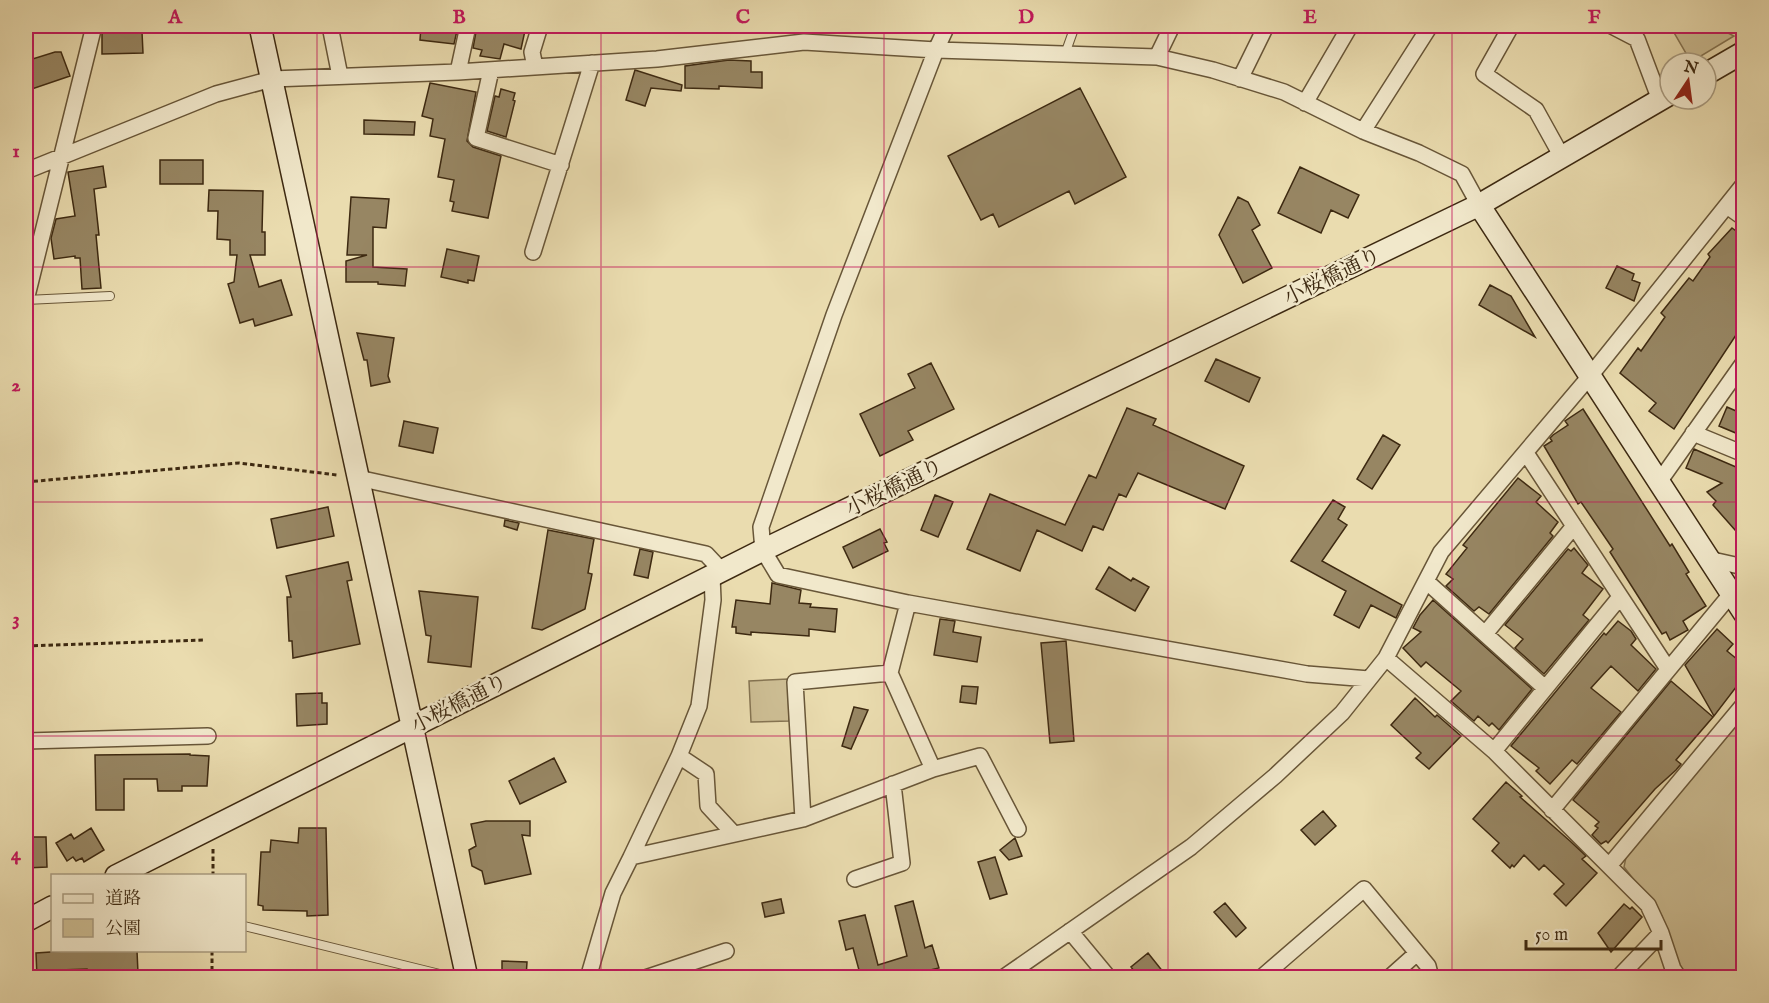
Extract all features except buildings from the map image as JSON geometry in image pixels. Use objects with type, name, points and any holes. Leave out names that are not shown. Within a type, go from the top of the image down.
[{"type":"street","points":[[26,300],[94,26]]},
{"type":"street","points":[[260,26],[467,978]]},
{"type":"street","points":[[330,26],[340,76]]},
{"type":"street","points":[[458,72],[468,26]]},
{"type":"street","points":[[535,67],[532,52],[540,26]]},
{"type":"street","points":[[947,26],[834,315],[761,527],[763,550],[778,575],[908,603],[1307,674],[1369,680]]},
{"type":"street","points":[[1157,57],[1172,26]]},
{"type":"street","points":[[1240,79],[1266,26]]},
{"type":"street","points":[[1305,103],[1350,26]]},
{"type":"street","points":[[1363,131],[1430,26]]},
{"type":"street","points":[[1511,26],[1484,74],[1536,110],[1562,157]]},
{"type":"street","points":[[1612,26],[1637,39],[1658,82]]},
{"type":"street","points":[[26,171],[216,93],[272,79],[458,72],[657,59],[804,42],[936,50],[1157,57],[1284,92],[1363,131],[1419,153],[1462,174],[1479,205],[1743,613]]},
{"type":"street","points":[[1718,67],[1743,52]]},
{"type":"street","points":[[533,252],[592,63]]},
{"type":"street","points":[[491,70],[476,138],[561,165]]},
{"type":"street","name":"小桜橋通り","points":[[120,874],[763,550],[1479,205],[1658,101]]},
{"type":"street","points":[[1003,978],[1191,847],[1275,776],[1342,713],[1386,658],[1441,552],[1590,376],[1743,184]]},
{"type":"street","points":[[1727,206],[1743,218]]},
{"type":"street","points":[[1659,482],[1743,362]]},
{"type":"street","points":[[1693,433],[1743,454]]},
{"type":"street","points":[[1526,453],[1668,669]]},
{"type":"street","points":[[358,478],[706,555],[717,573],[699,706],[679,756],[613,893],[588,978]]},
{"type":"street","points":[[1485,634],[1574,526]]},
{"type":"street","points":[[1708,559],[1743,567]]},
{"type":"street","points":[[1426,581],[1545,688]]},
{"type":"street","points":[[1552,810],[1731,594]]},
{"type":"street","points":[[1494,751],[1620,597]]},
{"type":"street","points":[[908,603],[890,673],[933,769]]},
{"type":"street","points":[[1386,658],[1494,751],[1648,905],[1661,933],[1673,969],[1679,978]]},
{"type":"street","points":[[803,819],[795,682],[890,673]]},
{"type":"street","points":[[1609,866],[1743,704]]},
{"type":"street","points":[[26,741],[208,736]]},
{"type":"street","points":[[679,756],[706,774],[708,806],[734,834]]},
{"type":"street","points":[[631,857],[803,819],[933,769],[980,756],[1018,829]]},
{"type":"street","points":[[855,879],[903,863],[893,784]]},
{"type":"street","points":[[1265,976],[1364,889],[1428,966],[1431,978]]},
{"type":"street","points":[[26,921],[51,908]]},
{"type":"street","points":[[1070,931],[1109,978]]},
{"type":"street","points":[[1618,978],[1661,933]]},
{"type":"street","points":[[645,978],[726,951]]},
{"type":"street","points":[[1389,978],[1417,953]]},
{"type":"lane","points":[[1065,54],[1075,26]]},
{"type":"lane","points":[[26,300],[110,296]]},
{"type":"lane","points":[[246,926],[456,978]]},
{"type":"path","points":[[26,482],[239,463],[358,478]]},
{"type":"path","points":[[26,646],[205,640]]},
{"type":"path","points":[[213,827],[213,874]]},
{"type":"path","points":[[212,952],[212,978]]},
{"type":"green space","points":[[1679,26],[1714,26],[1734,36],[1709,51],[1685,51],[1673,31]]},
{"type":"green space","points":[[788,679],[789,721],[751,722],[749,681]]},
{"type":"green space","points":[[1743,716],[1743,977],[1684,977],[1676,962],[1662,916],[1624,867],[1626,857]]}]
